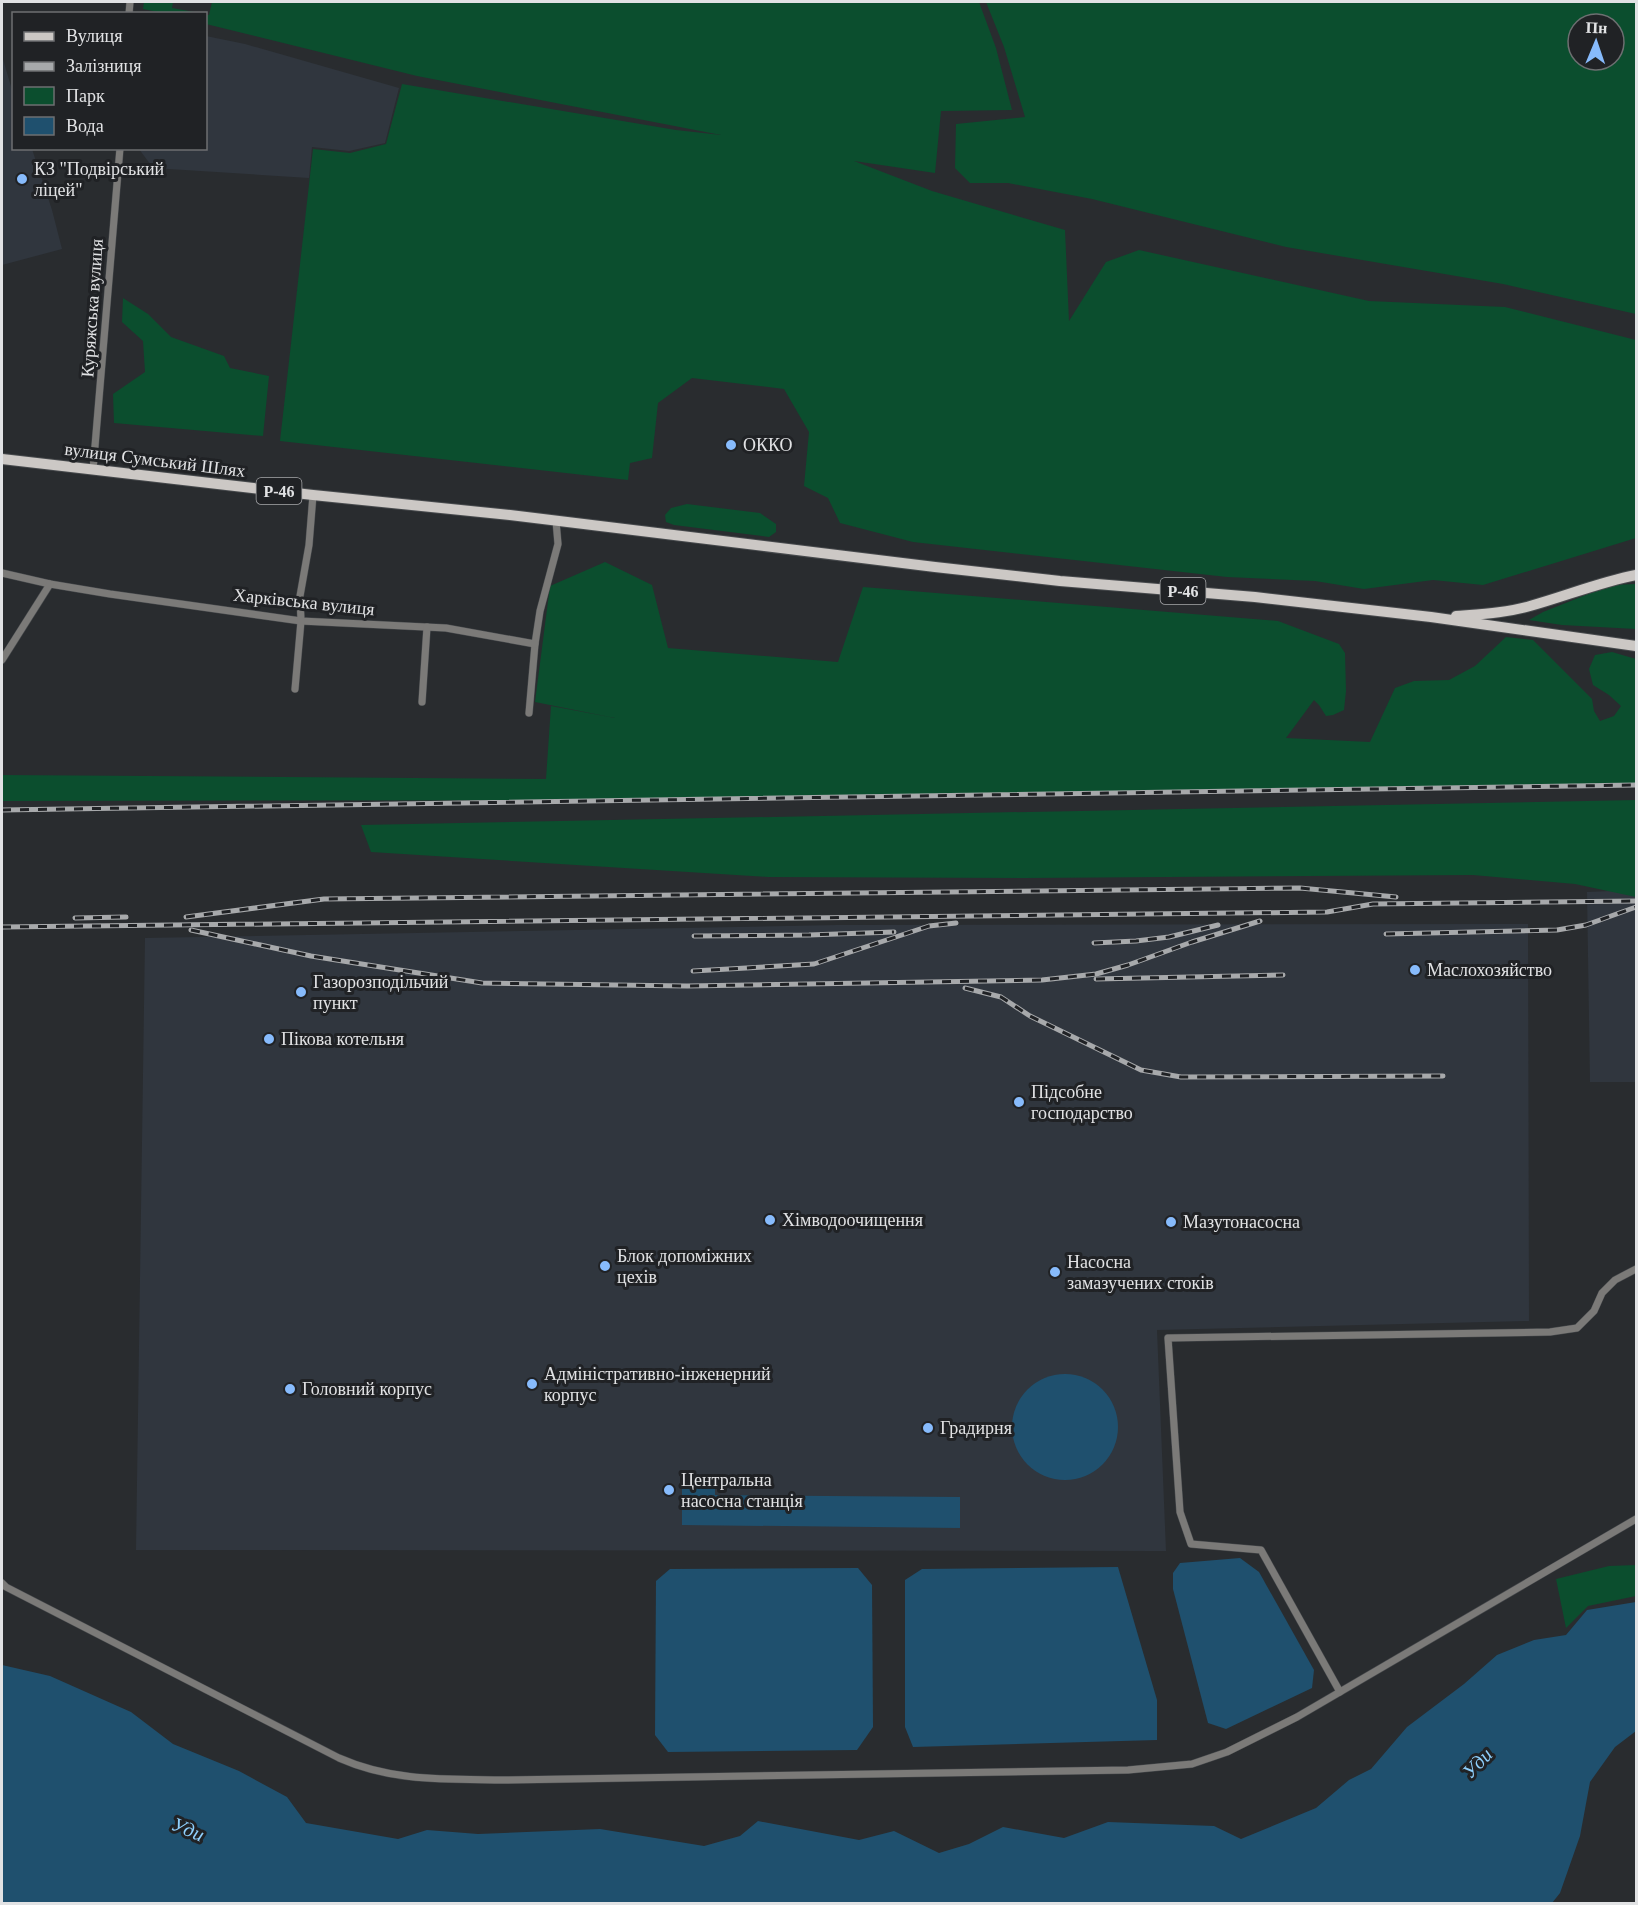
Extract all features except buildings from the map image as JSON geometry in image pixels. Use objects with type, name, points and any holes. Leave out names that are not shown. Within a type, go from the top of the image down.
[{"type":"main road","name":"вулиця Сумський Шлях","points":[[2,459],[556,521]]},
{"type":"main road","name":"Р-46","points":[[556,521],[947,569],[1255,597],[1431,617],[1636,646]]},
{"type":"main road","name":"Р-46","points":[[1431,617],[1515,610],[1636,575]]},
{"type":"street","name":"Куряжська вулиця","points":[[93,470],[120,150]]},
{"type":"street","points":[[295,689],[301,621],[300,596],[309,545],[313,495]]},
{"type":"street","points":[[530,713],[540,611],[558,544],[556,521]]},
{"type":"street","name":"Харківська вулиця","points":[[2,573],[50,584],[301,621],[446,628],[535,644]]},
{"type":"street","points":[[2,660],[50,584]]},
{"type":"street","points":[[422,702],[427,627]]},
{"type":"street","points":[[1340,1692],[1261,1550],[1191,1544],[1180,1512],[1168,1338],[1550,1332],[1577,1328],[1594,1311],[1602,1293],[1616,1280],[1636,1269]]},
{"type":"street","points":[[2,1583],[339,1758],[386,1774],[418,1778],[504,1780],[1116,1770],[1192,1764],[1227,1752],[1297,1717],[1636,1519]]},
{"type":"shaded area","points":[[207,36],[245,44],[399,88],[385,143],[349,151],[312,147],[309,178],[153,168],[140,150],[207,150]]},
{"type":"shaded area","name":"КЗ \"Подвірський ліцей\"","points":[[2,56],[12,90],[12,150],[32,150],[62,249],[2,265]]},
{"type":"shaded area","points":[[1636,890],[1636,1082],[1590,1082],[1587,892]]},
{"type":"shaded area","points":[[1528,924],[1529,1321],[1157,1330],[1166,1551],[136,1550],[145,938],[838,925]]},
{"type":"green space","points":[[144,2],[173,2],[172,8],[194,12],[158,12],[143,9]]},
{"type":"green space","points":[[212,2],[979,2],[996,48],[1012,110],[941,111],[935,173],[854,161],[932,191],[1065,230],[1069,321],[1106,262],[1139,250],[1369,301],[1505,307],[1636,340],[1636,538],[1483,585],[1433,580],[1364,589],[1315,581],[1227,577],[913,542],[840,523],[828,498],[804,486],[809,432],[784,389],[692,378],[658,403],[652,458],[630,463],[628,480],[280,441],[313,149],[350,153],[386,144],[402,84],[676,130],[721,135],[417,76],[207,24],[207,15],[209,15]]},
{"type":"green space","points":[[986,2],[1636,2],[1636,314],[1503,284],[1286,247],[1092,199],[1008,183],[970,183],[955,168],[956,124],[1025,117],[1004,47]]},
{"type":"green space","points":[[123,298],[148,314],[171,337],[224,356],[230,368],[269,376],[263,436],[114,423],[113,394],[145,372],[143,341],[122,322]]},
{"type":"green space","points":[[687,504],[760,513],[776,524],[776,532],[769,537],[674,525],[666,522],[665,515],[671,508]]},
{"type":"green space","points":[[605,562],[652,585],[668,648],[838,662],[863,587],[1278,621],[1339,644],[1345,653],[1344,710],[1326,716],[1314,700],[1286,738],[1370,742],[1395,688],[1414,681],[1449,680],[1475,666],[1506,637],[1533,640],[1592,699],[1594,711],[1600,721],[1614,716],[1621,706],[1593,685],[1589,669],[1595,655],[1612,652],[1636,659],[1636,785],[642,800],[2,801],[2,775],[546,779],[551,706],[615,718],[535,702],[550,586]]},
{"type":"green space","points":[[1636,584],[1636,629],[1562,625],[1529,620],[1543,612],[1611,585]]},
{"type":"green space","points":[[1636,800],[1636,897],[1575,884],[1473,875],[768,877],[371,852],[361,825]]},
{"type":"green space","points":[[1636,1565],[1636,1596],[1588,1606],[1566,1628],[1556,1579],[1609,1566]]},
{"type":"water","points":[[1065,1374],[1085,1378],[1102,1390],[1114,1407],[1118,1427],[1114,1447],[1102,1464],[1085,1476],[1065,1480],[1045,1476],[1028,1464],[1016,1447],[1012,1427],[1016,1407],[1028,1390],[1045,1378]]},
{"type":"water","points":[[682,1487],[715,1487],[715,1495],[960,1497],[960,1528],[682,1525]]},
{"type":"water","points":[[1240,1558],[1259,1572],[1314,1670],[1312,1688],[1226,1729],[1208,1723],[1173,1589],[1173,1573],[1180,1563]]},
{"type":"water","points":[[1118,1567],[1157,1700],[1157,1740],[913,1747],[905,1727],[905,1580],[922,1569]]},
{"type":"water","points":[[858,1568],[872,1585],[873,1727],[857,1750],[668,1752],[655,1735],[656,1581],[670,1569]]},
{"type":"water","name":"Уди","points":[[1636,1602],[1636,1731],[1615,1747],[1590,1782],[1580,1836],[1560,1893],[1552,1903],[2,1903],[2,1665],[50,1676],[131,1712],[173,1744],[239,1771],[287,1797],[306,1823],[398,1839],[427,1830],[478,1834],[600,1829],[704,1846],[740,1836],[758,1821],[859,1840],[894,1831],[939,1853],[969,1844],[1003,1827],[1064,1838],[1108,1822],[1214,1826],[1241,1839],[1316,1808],[1349,1780],[1371,1769],[1407,1727],[1464,1684],[1497,1655],[1534,1640],[1566,1635],[1587,1610]]},
{"type":"railway","points":[[2,810],[1636,785]]},
{"type":"railway","points":[[186,917],[324,899],[1300,888],[1396,897]]},
{"type":"railway","points":[[2,927],[1327,912],[1373,904],[1636,901]]},
{"type":"railway","points":[[1386,934],[1557,930],[1586,925],[1636,907]]},
{"type":"railway","points":[[75,918],[126,917]]},
{"type":"railway","points":[[191,930],[311,956],[482,983],[687,986],[1042,980],[1096,974],[1260,921]]},
{"type":"railway","points":[[693,971],[814,964],[929,926],[956,923]]},
{"type":"railway","points":[[1094,943],[1169,937],[1218,925]]},
{"type":"railway","points":[[694,936],[894,932]]},
{"type":"railway","points":[[1096,979],[1283,975]]},
{"type":"railway","points":[[965,988],[1001,997],[1030,1016],[1141,1070],[1181,1077],[1443,1076]]},
{"type":"place","name":"КЗ \"Подвірський ліцей\"","points":[[22,179]]},
{"type":"place","name":"ОККО","points":[[731,445]]},
{"type":"place","name":"Маслохозяйство","points":[[1415,970]]},
{"type":"place","name":"Газорозподільчий пункт","points":[[301,992]]},
{"type":"place","name":"Пікова котельня","points":[[269,1039]]},
{"type":"place","name":"Підсобне господарство","points":[[1019,1102]]},
{"type":"place","name":"Хімводоочищення","points":[[770,1220]]},
{"type":"place","name":"Мазутонасосна","points":[[1171,1222]]},
{"type":"place","name":"Блок допоміжних цехів","points":[[605,1266]]},
{"type":"place","name":"Насосна замазучених стоків","points":[[1055,1272]]},
{"type":"place","name":"Адміністративно-інженерний корпус","points":[[532,1384]]},
{"type":"place","name":"Головний корпус","points":[[290,1389]]},
{"type":"place","name":"Градирня","points":[[928,1428]]},
{"type":"place","name":"Центральна насосна станція","points":[[669,1490]]}]
